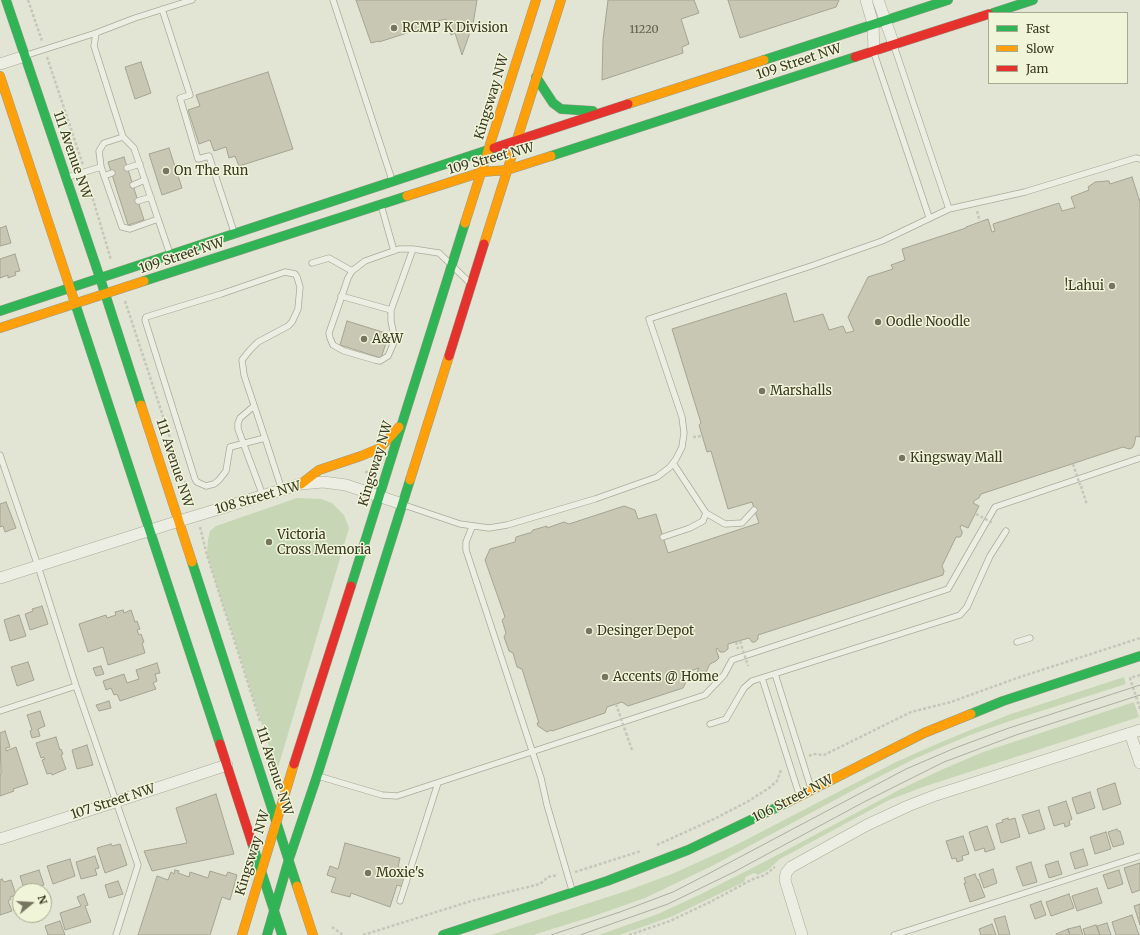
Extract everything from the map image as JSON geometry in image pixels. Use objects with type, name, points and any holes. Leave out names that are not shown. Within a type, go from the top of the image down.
[{"type":"main road","name":"111 Avenue NW","points":[[6,0],[100,278],[313,935]]},
{"type":"main road","name":"Kingsway NW","points":[[242,935],[276,820],[380,497],[536,0]]},
{"type":"main road","points":[[266,935],[289,859],[318,776],[561,0]]},
{"type":"main road","name":"109 Street NW","points":[[0,311],[516,140],[948,0]]},
{"type":"main road","points":[[996,12],[1033,0]]},
{"type":"main road","name":"109 Street NW","points":[[0,328],[482,172],[507,170],[988,14]]},
{"type":"main road","points":[[0,76],[151,530],[282,935]]},
{"type":"main road","points":[[536,77],[553,102],[561,109],[602,112]]},
{"type":"main road","points":[[301,484],[319,470],[380,448],[403,421]]},
{"type":"main road","name":"106 Street NW","points":[[443,935],[607,881],[688,850],[800,796],[924,733],[1003,701],[1140,656]]},
{"type":"street","points":[[866,0],[873,24],[874,51]]},
{"type":"street","points":[[878,0],[894,45]]},
{"type":"street","points":[[0,64],[25,56]]},
{"type":"street","name":"108 Street NW","points":[[0,578],[301,484],[323,482],[346,485],[402,504]]},
{"type":"street","points":[[802,935],[784,880],[786,873],[791,867],[867,825],[936,795],[1135,732],[1140,763]]},
{"type":"street","name":"107 Street NW","points":[[0,839],[227,765]]},
{"type":"lane","points":[[25,56],[192,0]]},
{"type":"lane","points":[[333,0],[392,182]]},
{"type":"lane","points":[[162,9],[190,95],[180,98],[198,159],[209,156],[235,234]]},
{"type":"lane","points":[[96,33],[94,46],[123,137],[134,148],[170,255]]},
{"type":"lane","points":[[894,45],[949,209]]},
{"type":"lane","points":[[874,51],[929,218]]},
{"type":"lane","points":[[123,137],[104,143],[99,151],[101,167],[122,227],[130,229],[158,219]]},
{"type":"lane","points":[[402,504],[460,524],[472,527],[489,528],[507,525],[622,490],[657,477],[673,463],[682,447],[684,433],[683,422],[649,319],[855,251],[882,241],[949,209],[1026,192],[1136,158],[1140,159]]},
{"type":"lane","points":[[127,168],[140,164]]},
{"type":"lane","points":[[66,178],[101,167]]},
{"type":"lane","points":[[104,176],[112,173]]},
{"type":"lane","points":[[133,185],[145,180]]},
{"type":"lane","points":[[110,193],[117,190]]},
{"type":"lane","points":[[138,201],[151,197]]},
{"type":"lane","points":[[380,205],[394,251]]},
{"type":"lane","points":[[116,209],[122,206]]},
{"type":"lane","points":[[413,249],[391,310],[391,321],[395,340],[388,356],[380,361],[344,352],[333,345],[329,333],[341,296],[352,271],[365,261],[399,249],[413,249],[439,253],[471,285]]},
{"type":"lane","points":[[312,263],[329,258],[352,271]]},
{"type":"lane","points":[[265,438],[230,447],[226,471],[220,480],[214,484],[206,486],[197,482],[145,320],[146,317],[221,294],[285,272],[295,274],[299,281],[300,287],[298,309],[292,322],[288,326],[258,342],[242,360],[244,375],[254,406],[265,438],[282,490]]},
{"type":"lane","points":[[341,296],[391,310]]},
{"type":"lane","points":[[254,406],[240,418],[238,430],[263,496]]},
{"type":"lane","points":[[0,455],[115,802],[138,865],[115,935]]},
{"type":"lane","points":[[318,776],[390,796],[407,794],[532,751],[705,695],[724,675],[732,660],[948,589],[995,506],[1140,458]]},
{"type":"lane","points":[[673,463],[706,513],[725,524],[742,523],[754,510]]},
{"type":"lane","points":[[664,537],[690,528],[703,521],[706,513]]},
{"type":"lane","points":[[472,527],[466,542],[466,550],[532,751],[573,892]]},
{"type":"lane","points":[[710,724],[726,719],[744,688],[752,681],[960,615],[967,607],[990,556],[1006,531]]},
{"type":"lane","points":[[1018,642],[1030,638]]},
{"type":"lane","points":[[775,674],[811,790]]},
{"type":"lane","points":[[762,678],[800,796]]},
{"type":"lane","points":[[0,711],[76,686]]},
{"type":"lane","points":[[400,901],[438,783]]},
{"type":"lane","points":[[894,935],[1140,856]]},
{"type":"path","points":[[28,0],[85,173],[109,253]]},
{"type":"path","points":[[128,308],[181,470]]},
{"type":"path","points":[[1073,464],[1087,505]]},
{"type":"path","points":[[365,472],[371,472]]},
{"type":"path","points":[[183,477],[191,499]]},
{"type":"path","points":[[976,514],[993,523]]},
{"type":"path","points":[[203,534],[207,555],[262,726]]},
{"type":"path","points":[[802,760],[813,754],[824,755],[911,712],[951,702],[1017,678],[1140,638]]},
{"type":"path","points":[[740,641],[748,666]]},
{"type":"path","points":[[1140,675],[1130,678],[1140,709]]},
{"type":"path","points":[[616,704],[632,750]]},
{"type":"path","points":[[656,845],[716,818],[747,802],[769,788],[777,781],[781,769],[790,765]]},
{"type":"path","points":[[363,935],[471,901],[540,884],[548,877],[567,874],[642,851]]},
{"type":"path","points":[[332,927],[343,935]]},
{"type":"green space","points":[[297,498],[321,499],[332,503],[344,515],[349,528],[277,771],[207,555],[208,539],[210,531],[216,526]]},
{"type":"green space","points":[[1124,677],[1126,684],[970,735],[914,759],[712,866],[645,898],[533,935],[491,935],[626,891],[672,874],[734,846],[894,763],[932,746],[1011,714]]},
{"type":"green space","points":[[1134,702],[1139,717],[923,787],[889,800],[780,859],[769,869],[758,875],[754,873],[746,877],[744,882],[673,916],[620,935],[599,935],[658,914],[699,895],[901,789],[941,770],[983,752]]},
{"type":"building","name":"RCMP K Division","points":[[356,0],[477,0],[473,24],[462,55],[455,33],[451,35],[446,19],[379,42],[371,43]]},
{"type":"building","points":[[608,0],[694,0],[699,13],[681,19],[689,44],[682,47],[683,53],[602,80],[603,40]]},
{"type":"building","points":[[728,0],[839,0],[836,7],[740,38]]},
{"type":"building","points":[[141,62],[151,93],[135,99],[125,67]]},
{"type":"building","points":[[268,72],[293,149],[239,166],[235,156],[229,158],[226,147],[214,151],[210,140],[199,144],[188,110],[200,106],[196,95]]},
{"type":"building","name":"On The Run","points":[[169,148],[182,188],[162,195],[149,154]]},
{"type":"building","points":[[124,157],[144,220],[128,225],[108,162]]},
{"type":"building","name":"Kingsway Mall","points":[[1132,177],[1140,202],[1140,437],[1136,436],[1132,448],[1129,449],[1123,447],[981,494],[973,503],[979,506],[968,528],[961,525],[960,528],[962,534],[960,537],[956,537],[942,566],[944,571],[943,575],[758,635],[758,639],[755,642],[752,642],[749,638],[728,644],[728,649],[724,652],[720,652],[717,648],[719,658],[710,664],[705,674],[697,672],[699,668],[687,672],[689,676],[687,677],[688,678],[683,688],[628,706],[622,702],[607,707],[605,713],[552,731],[547,732],[538,726],[537,723],[539,723],[522,669],[517,667],[513,653],[509,651],[504,637],[506,633],[502,620],[505,617],[485,560],[490,549],[515,542],[516,537],[531,533],[533,530],[547,526],[547,528],[564,522],[569,524],[624,506],[635,510],[638,519],[656,514],[668,553],[759,523],[752,502],[728,509],[711,451],[707,452],[699,425],[701,423],[672,329],[786,293],[794,322],[823,314],[829,330],[843,326],[846,333],[854,331],[848,317],[868,277],[893,269],[891,265],[905,260],[902,249],[966,228],[988,219],[992,232],[995,231],[993,224],[1059,203],[1062,211],[1075,208],[1071,197],[1089,190],[1088,187],[1095,182],[1109,181],[1110,184]]},
{"type":"building","points":[[6,226],[11,243],[0,246],[0,228]]},
{"type":"building","points":[[15,254],[20,271],[15,272],[16,275],[8,278],[8,275],[0,278],[0,259]]},
{"type":"building","name":"A&W","points":[[347,321],[389,334],[381,358],[340,345]]},
{"type":"building","points":[[6,502],[16,528],[5,532],[3,526],[0,527],[0,504]]},
{"type":"building","points":[[42,606],[48,624],[30,630],[25,614],[33,611],[32,609]]},
{"type":"building","points":[[123,610],[124,613],[131,610],[135,622],[137,621],[140,629],[137,630],[139,635],[141,634],[144,642],[142,643],[145,653],[108,665],[103,647],[88,652],[79,624],[106,615],[107,618],[116,615],[115,612]]},
{"type":"building","points":[[19,615],[26,636],[10,641],[4,620]]},
{"type":"building","points":[[28,662],[34,680],[17,686],[11,667]]},
{"type":"building","points":[[157,663],[160,673],[155,674],[157,681],[153,683],[156,689],[120,701],[117,694],[114,695],[111,688],[106,690],[103,681],[124,674],[127,683],[139,679],[136,670]]},
{"type":"building","points":[[101,666],[104,674],[96,676],[93,668]]},
{"type":"building","points":[[109,701],[111,708],[99,711],[96,705]]},
{"type":"building","points":[[40,711],[45,726],[38,729],[40,736],[32,738],[30,731],[32,730],[27,715]]},
{"type":"building","points":[[5,731],[10,747],[6,748],[6,751],[16,747],[28,784],[13,789],[14,791],[0,796],[0,733]]},
{"type":"building","points":[[56,737],[60,750],[61,749],[63,754],[61,755],[66,769],[52,775],[51,773],[47,774],[42,760],[45,759],[44,757],[41,758],[36,743]]},
{"type":"building","points":[[87,745],[93,765],[77,769],[72,750]]},
{"type":"building","points":[[1115,783],[1121,804],[1103,810],[1097,789]]},
{"type":"building","points":[[1090,792],[1095,808],[1077,814],[1072,798]]},
{"type":"building","points":[[216,794],[234,854],[152,871],[144,851],[187,843],[176,808]]},
{"type":"building","points":[[1066,801],[1072,819],[1069,821],[1070,825],[1065,827],[1064,823],[1054,826],[1048,807]]},
{"type":"building","points":[[1039,810],[1045,829],[1029,834],[1022,815]]},
{"type":"building","points":[[1008,818],[1008,820],[1015,818],[1020,837],[1001,843],[996,824],[1003,822],[1002,820]]},
{"type":"building","points":[[987,826],[995,849],[985,852],[984,848],[975,851],[969,832]]},
{"type":"building","points":[[1117,829],[1120,831],[1124,844],[1113,847],[1108,832]]},
{"type":"building","points":[[1106,832],[1111,849],[1095,854],[1090,837]]},
{"type":"building","points":[[963,836],[969,854],[962,856],[963,860],[957,862],[956,858],[952,859],[946,841]]},
{"type":"building","name":"Moxie's","points":[[345,843],[400,858],[398,867],[408,870],[403,887],[397,885],[390,907],[351,893],[350,897],[331,892],[336,878],[327,875],[330,866],[338,869]]},
{"type":"building","points":[[111,844],[112,846],[120,844],[127,865],[105,873],[97,848]]},
{"type":"building","points":[[1083,849],[1088,865],[1075,869],[1070,853]]},
{"type":"building","points":[[95,856],[99,868],[95,869],[97,875],[81,879],[76,862]]},
{"type":"building","points":[[70,859],[75,876],[53,884],[47,866]]},
{"type":"building","points":[[1058,861],[1062,874],[1049,878],[1045,865]]},
{"type":"building","points":[[1031,862],[1037,882],[1023,886],[1016,867]]},
{"type":"building","points":[[1140,863],[1140,890],[1132,893],[1124,868]]},
{"type":"building","points":[[993,869],[997,883],[984,888],[979,874]]},
{"type":"building","points":[[39,870],[43,883],[22,883],[20,876]]},
{"type":"building","points":[[175,870],[179,871],[178,873],[189,877],[190,872],[208,878],[210,871],[226,876],[228,872],[237,875],[230,900],[222,897],[210,935],[138,935],[157,876],[168,880],[171,872],[174,874]]},
{"type":"building","points":[[1119,870],[1123,884],[1108,889],[1103,875]]},
{"type":"building","points":[[975,874],[985,897],[970,902],[964,883],[966,883],[964,878]]},
{"type":"building","points":[[2,879],[4,882],[11,880],[12,896],[8,901],[12,911],[0,915],[0,880]]},
{"type":"building","points":[[118,881],[123,894],[109,898],[105,885]]},
{"type":"building","points":[[1097,888],[1102,903],[1077,911],[1072,896]]},
{"type":"building","points":[[84,894],[88,905],[85,906],[91,922],[65,930],[60,913],[81,906],[77,897]]},
{"type":"building","points":[[1069,894],[1074,908],[1051,916],[1046,902]]},
{"type":"building","points":[[1041,901],[1046,915],[1035,919],[1030,905]]},
{"type":"building","points":[[1140,904],[1140,925],[1134,906]]},
{"type":"building","points":[[1132,915],[1139,935],[1116,935],[1112,922]]},
{"type":"building","points":[[1005,916],[1010,935],[999,935],[994,919]]},
{"type":"building","points":[[60,921],[65,935],[48,935],[45,926]]},
{"type":"building","points":[[1107,923],[1111,935],[1100,935],[1097,926]]},
{"type":"building","points":[[992,924],[996,935],[981,935],[979,929]]},
{"type":"building","points":[[1096,925],[1100,935],[1085,935],[1083,929]]},
{"type":"building","points":[[1080,926],[1083,935],[1070,935],[1068,929]]},
{"type":"building","points":[[1068,929],[1070,935],[1056,935],[1056,934]]},
{"type":"tram line","points":[[551,935],[620,912],[673,892],[906,769],[955,748],[1009,728],[1140,685]]},
{"type":"tram line","points":[[580,935],[668,904],[734,872],[864,802],[944,762],[1016,735],[1140,695]]},
{"type":"traffic: fast","points":[[6,0],[100,278],[141,405]]},
{"type":"traffic: fast","points":[[764,60],[948,0]]},
{"type":"traffic: fast","points":[[996,12],[1033,0]]},
{"type":"traffic: fast","points":[[551,156],[855,57]]},
{"type":"traffic: fast","points":[[536,77],[553,103],[561,109],[593,111]]},
{"type":"traffic: fast","points":[[0,311],[494,148]]},
{"type":"traffic: fast","points":[[144,281],[407,196]]},
{"type":"traffic: fast","points":[[351,586],[465,223]]},
{"type":"traffic: fast","points":[[74,300],[220,744]]},
{"type":"traffic: fast","points":[[267,935],[289,859],[317,776],[410,480]]},
{"type":"traffic: fast","points":[[192,562],[297,886]]},
{"type":"traffic: fast","points":[[971,714],[1003,701],[1140,656]]},
{"type":"traffic: fast","points":[[443,935],[607,881],[688,850],[786,803]]},
{"type":"traffic: fast","points":[[252,843],[282,935]]},
{"type":"traffic: slow","points":[[465,223],[536,0]]},
{"type":"traffic: slow","points":[[484,244],[561,0]]},
{"type":"traffic: slow","points":[[628,104],[764,60]]},
{"type":"traffic: slow","points":[[0,76],[74,300]]},
{"type":"traffic: slow","points":[[407,196],[482,172],[507,170],[551,156]]},
{"type":"traffic: slow","points":[[0,328],[144,281]]},
{"type":"traffic: slow","points":[[410,480],[449,356]]},
{"type":"traffic: slow","points":[[141,405],[192,562]]},
{"type":"traffic: slow","points":[[301,484],[319,470],[380,448],[399,427]]},
{"type":"traffic: slow","points":[[786,803],[924,733],[971,714]]},
{"type":"traffic: slow","points":[[242,935],[294,764]]},
{"type":"traffic: slow","points":[[297,886],[313,935]]},
{"type":"traffic: jam","points":[[855,57],[988,14]]},
{"type":"traffic: jam","points":[[494,148],[628,104]]},
{"type":"traffic: jam","points":[[449,356],[484,244]]},
{"type":"traffic: jam","points":[[294,764],[351,586]]},
{"type":"traffic: jam","points":[[220,744],[252,843]]},
{"type":"place","name":"RCMP K Division","points":[[394,28]]},
{"type":"place","name":"On The Run","points":[[166,171]]},
{"type":"place","name":"!Lahui","points":[[1112,286]]},
{"type":"place","name":"Oodle Noodle","points":[[878,322]]},
{"type":"place","name":"A&W","points":[[364,339]]},
{"type":"place","name":"Marshalls","points":[[762,391]]},
{"type":"place","name":"Kingsway Mall","points":[[902,458]]},
{"type":"place","name":"Victoria Cross Memoria","points":[[269,542]]},
{"type":"place","name":"Desinger Depot","points":[[589,631]]},
{"type":"place","name":"Accents @ Home","points":[[605,677]]},
{"type":"place","name":"Moxie's","points":[[368,873]]}]
